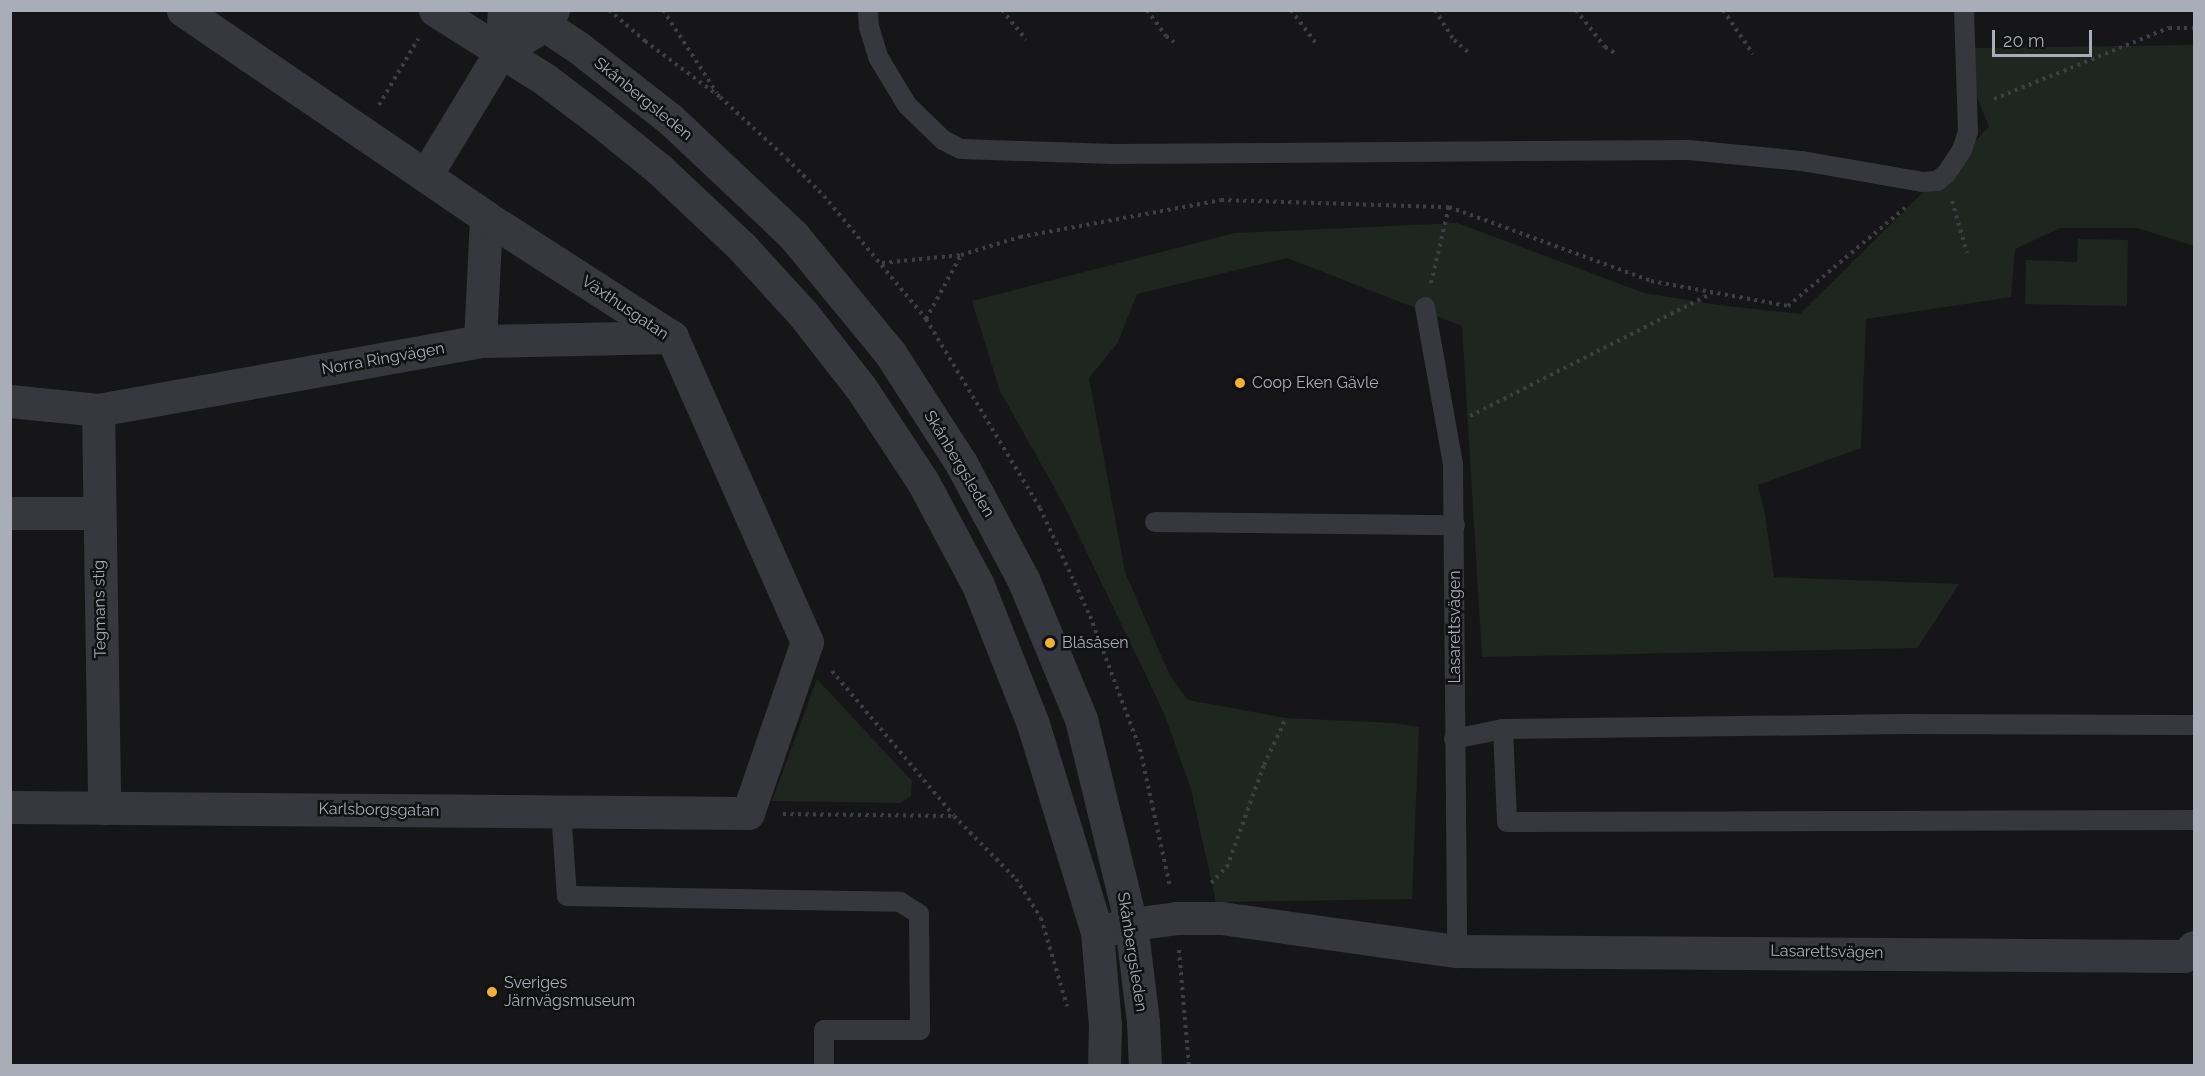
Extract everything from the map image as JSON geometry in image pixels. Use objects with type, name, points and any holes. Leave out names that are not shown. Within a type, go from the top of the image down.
[{"type":"street","name":"Växthusgatan","points":[[183,10],[486,217],[672,337],[807,642]]},
{"type":"street","name":"Skånbergsleden","points":[[435,10],[546,80],[600,121],[704,210],[741,246],[804,315],[861,388],[923,482],[978,585],[1033,723],[1096,932],[1105,1025],[1104,1065]]},
{"type":"street","points":[[501,51],[504,10]]},
{"type":"street","name":"Skånbergsleden","points":[[540,15],[670,119],[793,235],[890,354],[962,463],[1023,579],[1081,719],[1131,924],[1143,1022],[1145,1065]]},
{"type":"street","points":[[426,175],[501,51],[540,15]]},
{"type":"street","points":[[480,341],[486,217]]},
{"type":"street","name":"Norra Ringvägen","points":[[10,401],[98,410],[480,341],[672,337]]},
{"type":"street","name":"Tegmans stig","points":[[98,410],[104,808]]},
{"type":"street","points":[[10,513],[99,513]]},
{"type":"street","points":[[748,813],[807,642]]},
{"type":"street","name":"Karlsborgsgatan","points":[[10,807],[748,813]]},
{"type":"street","name":"Lasarettsvägen","points":[[1096,932],[1131,924],[1177,918],[1221,918],[1457,951],[2184,956],[2194,947]]},
{"type":"lane","points":[[868,10],[868,27],[878,57],[907,105],[943,140],[961,148],[1112,154],[1689,150],[1822,164],[1898,179],[1941,178],[1962,150],[1968,131],[1969,109],[1964,10]]},
{"type":"lane","name":"Lasarettsvägen","points":[[1425,307],[1453,464],[1457,951]]},
{"type":"lane","points":[[1155,522],[1455,525]]},
{"type":"lane","points":[[1454,739],[1503,729],[1903,724],[2194,725]]},
{"type":"lane","points":[[1503,729],[1507,822],[2194,820]]},
{"type":"lane","points":[[561,811],[567,896],[900,902],[920,914],[920,1030],[824,1030],[824,1065]]},
{"type":"path","points":[[362,134],[435,10]]},
{"type":"path","points":[[609,10],[617,13]]},
{"type":"path","points":[[663,10],[720,97]]},
{"type":"path","points":[[1002,10],[1026,40]]},
{"type":"path","points":[[1147,10],[1166,36],[1174,42]]},
{"type":"path","points":[[1291,10],[1318,46]]},
{"type":"path","points":[[1435,10],[1454,40],[1468,52]]},
{"type":"path","points":[[1576,10],[1605,48],[1615,53]]},
{"type":"path","points":[[1723,10],[1753,54]]},
{"type":"path","points":[[1969,109],[2169,28],[2194,27]]},
{"type":"path","points":[[882,263],[961,255],[1020,237],[1221,200],[1449,207],[1651,281],[1788,306],[1941,178],[1967,253]]},
{"type":"path","points":[[1425,307],[1449,207]]},
{"type":"path","points":[[926,319],[961,255]]},
{"type":"path","points":[[1453,464],[1467,418],[1713,292]]},
{"type":"path","points":[[807,642],[954,816],[1016,879],[1041,918],[1071,1017]]},
{"type":"path","points":[[1177,918],[1227,867],[1264,765],[1286,718]]},
{"type":"path","points":[[748,813],[954,816]]},
{"type":"shaded area","points":[[2194,45],[2194,246],[2138,228],[2060,228],[2015,249],[2011,297],[1866,319],[1861,448],[1758,485],[1765,514],[1774,577],[1959,584],[1917,648],[1482,657],[1462,326],[1287,258],[1137,294],[1117,344],[1089,378],[1125,572],[1170,676],[1188,700],[1286,718],[1393,723],[1419,727],[1412,899],[1216,902],[1191,789],[1164,713],[1063,503],[1000,391],[972,301],[1235,233],[1457,223],[1644,293],[1718,305],[1800,314],[1989,127],[1975,91],[1975,48]]},
{"type":"shaded area","points":[[2078,239],[2128,240],[2127,306],[2025,304],[2026,260],[2077,262]]},
{"type":"shaded area","points":[[817,679],[912,781],[911,796],[900,803],[772,801]]},
{"type":"place","name":"Coop Eken Gävle","points":[[1240,383]]},
{"type":"place","name":"Blåsåsen","points":[[1050,643]]},
{"type":"place","name":"Sveriges Järnvägsmuseum","points":[[492,992]]}]
